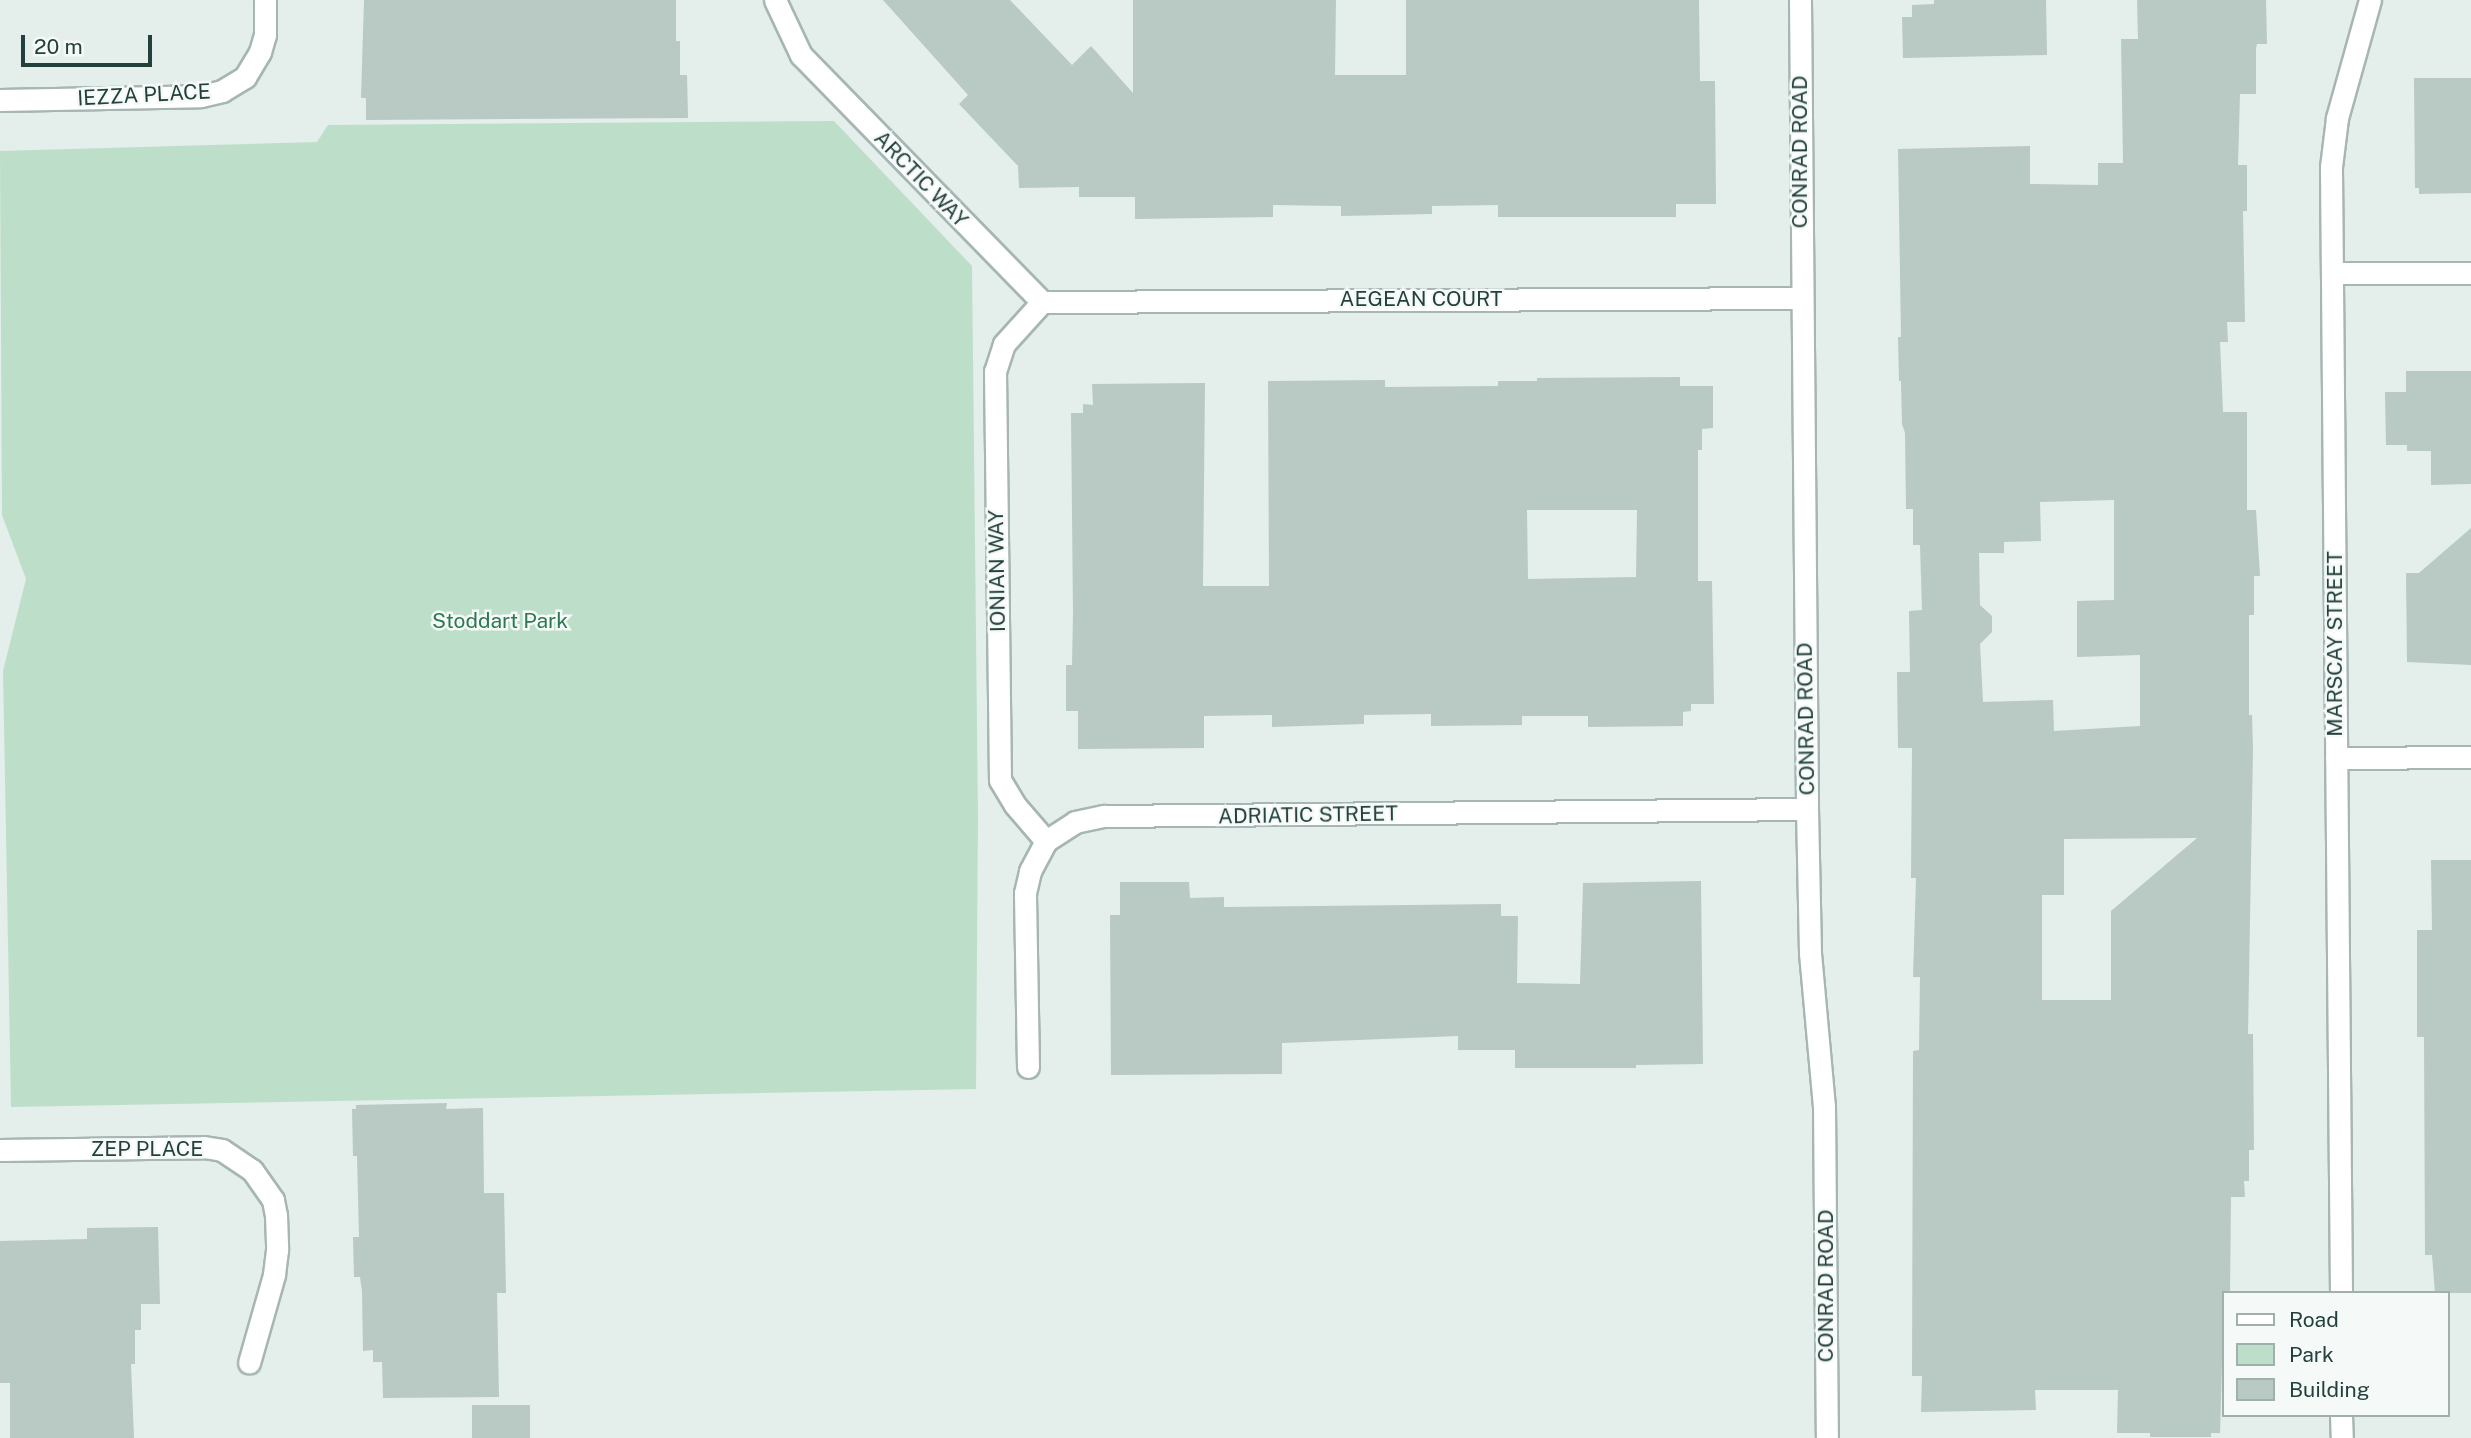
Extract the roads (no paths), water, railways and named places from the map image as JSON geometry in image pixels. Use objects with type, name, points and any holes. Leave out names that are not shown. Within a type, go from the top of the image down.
[{"type":"street","name":"IEZZA PLACE","points":[[0,100],[201,96],[222,91],[245,76],[260,52],[265,35],[265,0]]},
{"type":"street","name":"ARCTIC WAY","points":[[775,0],[801,55],[1042,302]]},
{"type":"street","name":"CONRAD ROAD","points":[[1800,0],[1800,298],[1807,810],[1810,953],[1824,1106],[1827,1438]]},
{"type":"street","name":"MARSCAY STREET","points":[[2340,1291],[2331,167],[2337,118],[2370,0]]},
{"type":"street","points":[[2332,273],[2471,273]]},
{"type":"street","name":"AEGEAN COURT","points":[[1042,302],[1800,298]]},
{"type":"street","name":"IONIAN WAY","points":[[1042,302],[1004,344],[995,372],[1000,780],[1016,805],[1046,841]]},
{"type":"street","points":[[2336,758],[2471,757]]},
{"type":"street","name":"ADRIATIC STREET","points":[[1028,1067],[1025,893],[1030,871],[1046,841],[1075,822],[1104,816],[1807,810]]},
{"type":"street","name":"ZEP PLACE","points":[[0,1150],[204,1147],[222,1150],[252,1170],[273,1200],[276,1250],[274,1275],[249,1363]]},
{"type":"street","points":[[2342,1417],[2342,1438]]},
{"type":"park label","name":"Stoddart Park","points":[[500,621]]}]
